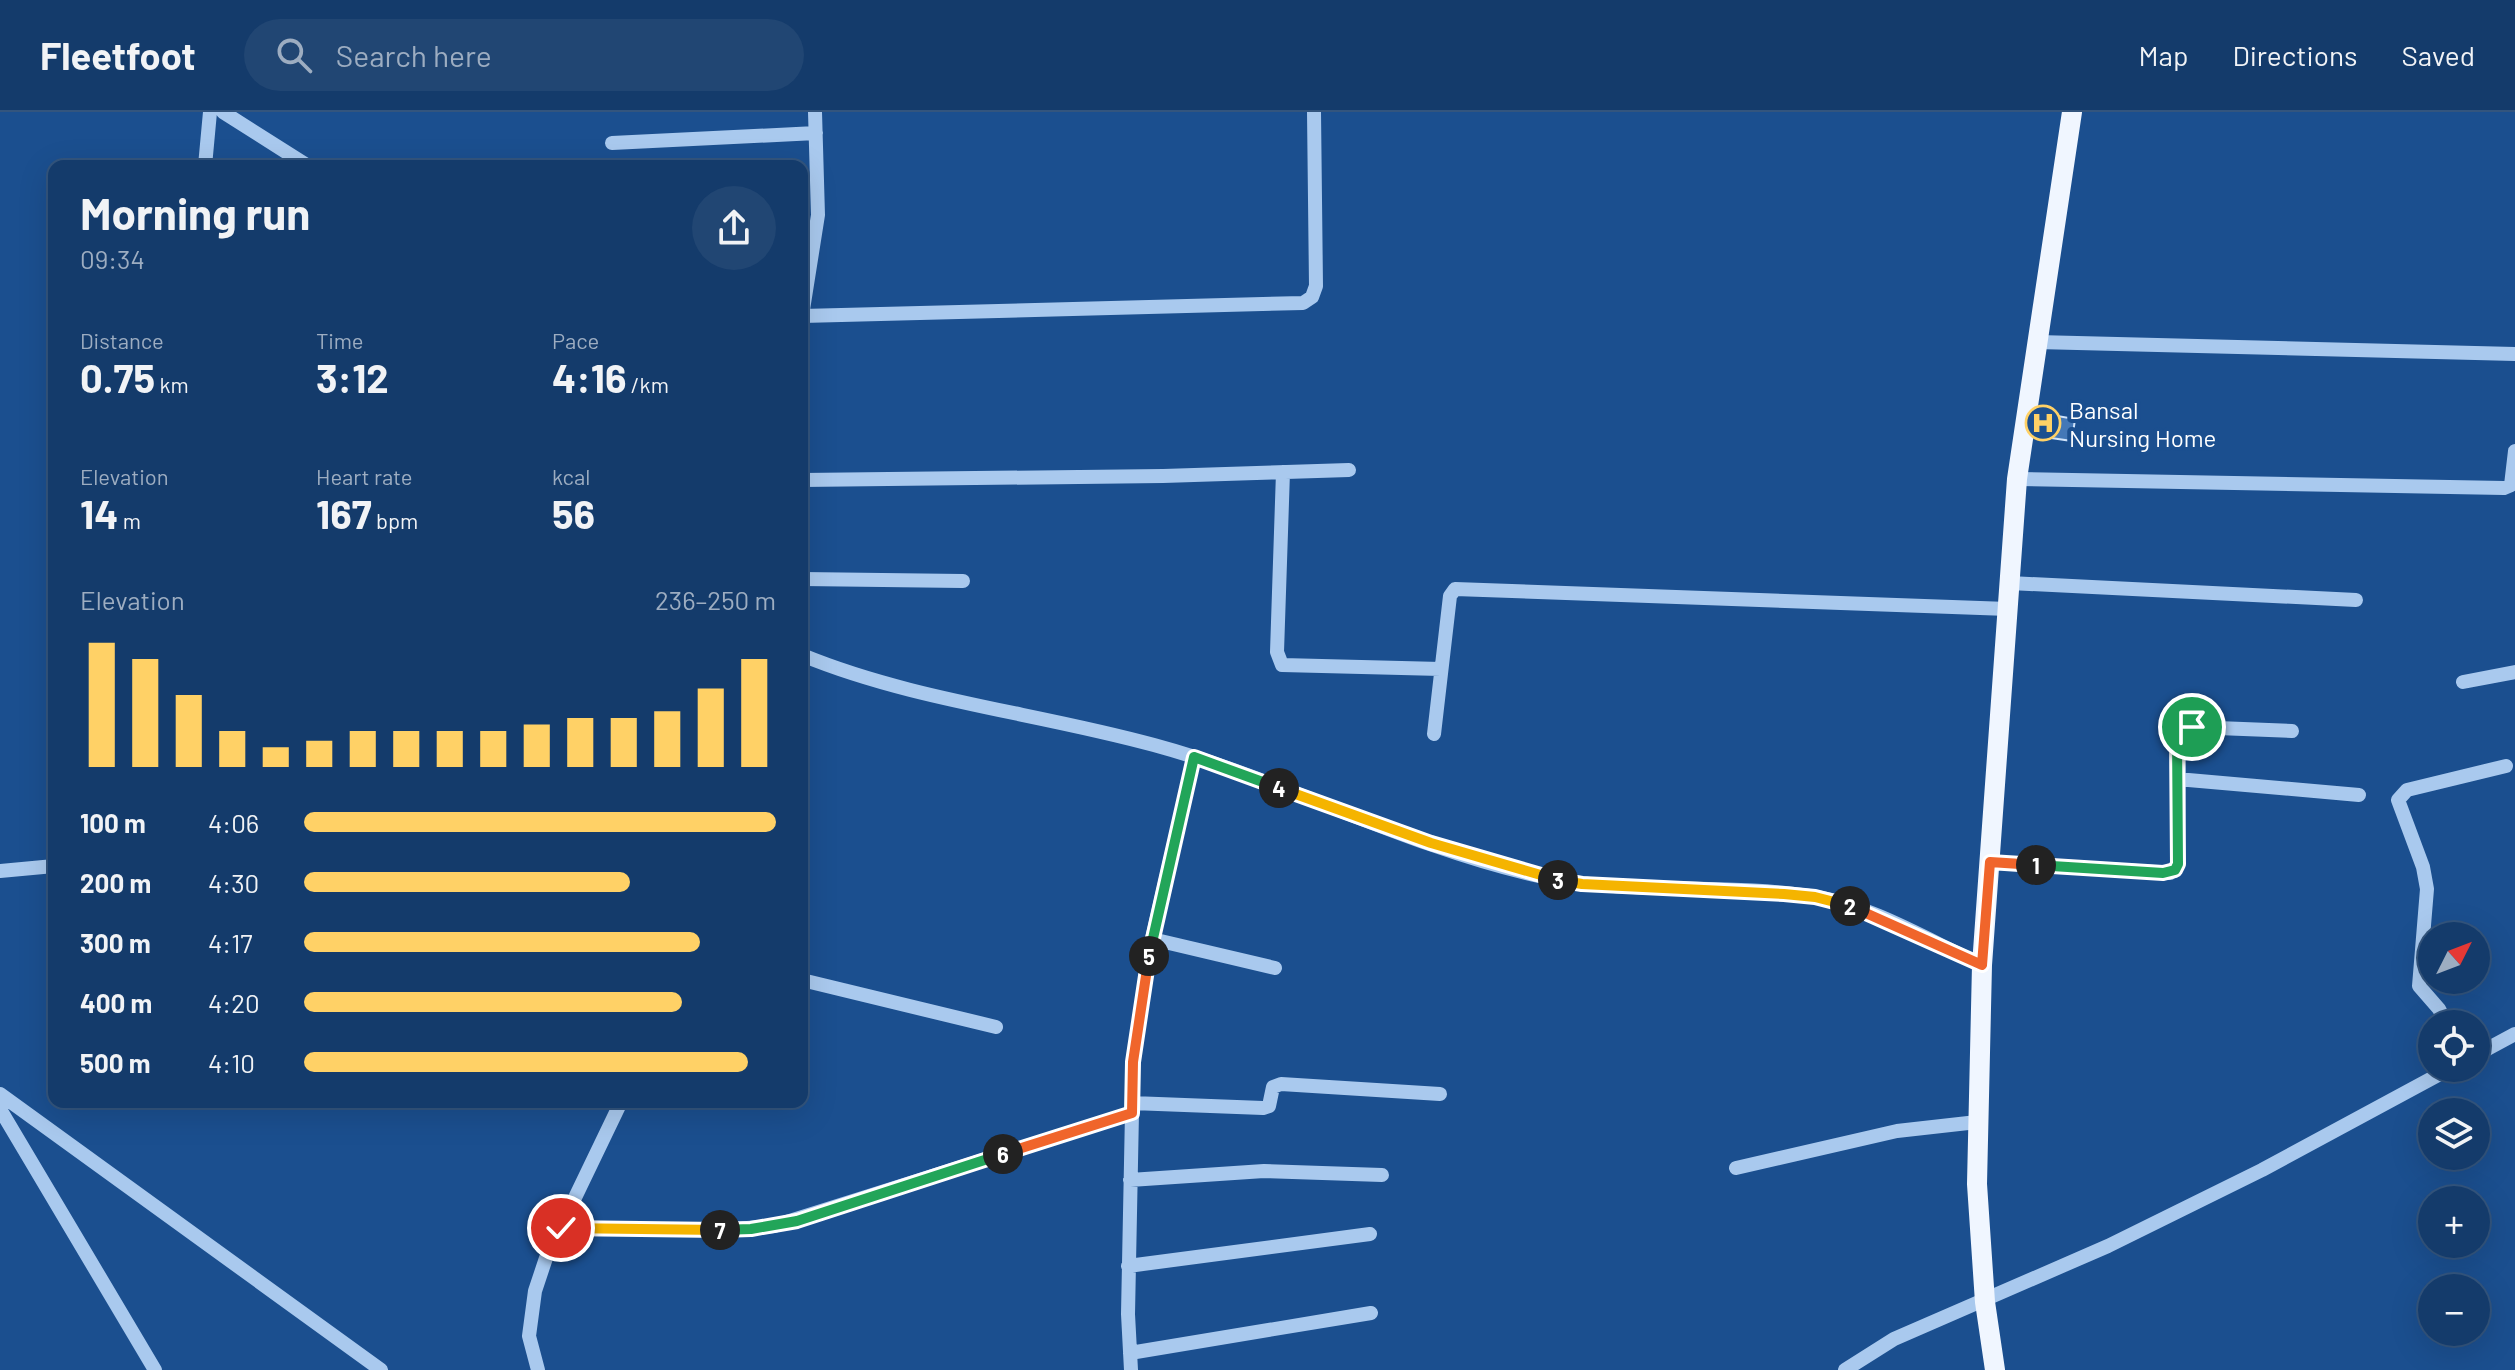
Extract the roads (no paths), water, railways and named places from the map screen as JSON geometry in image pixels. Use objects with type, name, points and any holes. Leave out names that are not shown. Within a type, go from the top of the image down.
[{"type":"main road","points":[[1995,1370],[1979,1242],[1977,1122],[1982,965],[2017,479],[2072,112]]},
{"type":"street","points":[[206,160],[210,112]]},
{"type":"street","points":[[223,112],[299,160]]},
{"type":"street","points":[[808,275],[818,215],[815,112]]},
{"type":"street","points":[[808,316],[1303,303],[1312,297],[1316,286],[1314,112]]},
{"type":"street","points":[[612,143],[816,133]]},
{"type":"street","points":[[2037,342],[2515,354]]},
{"type":"street","points":[[2017,479],[2504,488],[2511,485],[2515,451]]},
{"type":"street","points":[[808,480],[1349,470]]},
{"type":"street","points":[[1283,472],[1277,652],[1282,665],[1441,669]]},
{"type":"street","points":[[808,579],[963,581]]},
{"type":"street","points":[[2010,583],[2356,600]]},
{"type":"street","points":[[1434,734],[1450,596],[1455,589],[2008,609]]},
{"type":"street","points":[[808,657],[884,682],[1124,737],[1194,757],[1431,843],[1533,875],[1582,884],[1651,885],[1815,897],[1868,913],[1982,965]]},
{"type":"street","points":[[2463,682],[2515,672]]},
{"type":"street","points":[[1990,862],[2170,873],[2178,864],[2177,737],[2184,727],[2292,731]]},
{"type":"street","points":[[1131,1370],[1128,1266],[1137,1025],[1152,939],[1194,757]]},
{"type":"street","points":[[2440,1010],[2419,986],[2427,889],[2423,867],[2398,800],[2407,790],[2506,766]]},
{"type":"street","points":[[2177,779],[2359,795]]},
{"type":"street","points":[[0,871],[48,867]]},
{"type":"street","points":[[1152,939],[1275,968]]},
{"type":"street","points":[[808,981],[996,1027]]},
{"type":"street","points":[[2490,1047],[2515,1034]]},
{"type":"street","points":[[1845,1370],[1894,1339],[2108,1246],[2262,1170],[2425,1082]]},
{"type":"street","points":[[561,1228],[730,1230],[774,1226],[1132,1108],[1263,1108],[1269,1106],[1273,1087],[1281,1084],[1440,1094]]},
{"type":"street","points":[[0,1094],[381,1370]]},
{"type":"street","points":[[538,1370],[529,1336],[530,1313],[546,1258],[618,1108]]},
{"type":"street","points":[[0,1109],[155,1370]]},
{"type":"street","points":[[1736,1168],[1897,1131],[1977,1122]]},
{"type":"street","points":[[1130,1180],[1264,1171],[1382,1175]]},
{"type":"street","points":[[1128,1266],[1370,1234]]},
{"type":"street","points":[[1130,1353],[1371,1313]]},
{"type":"place","name":"Bansal Nursing Home","points":[[2043,423]]}]
